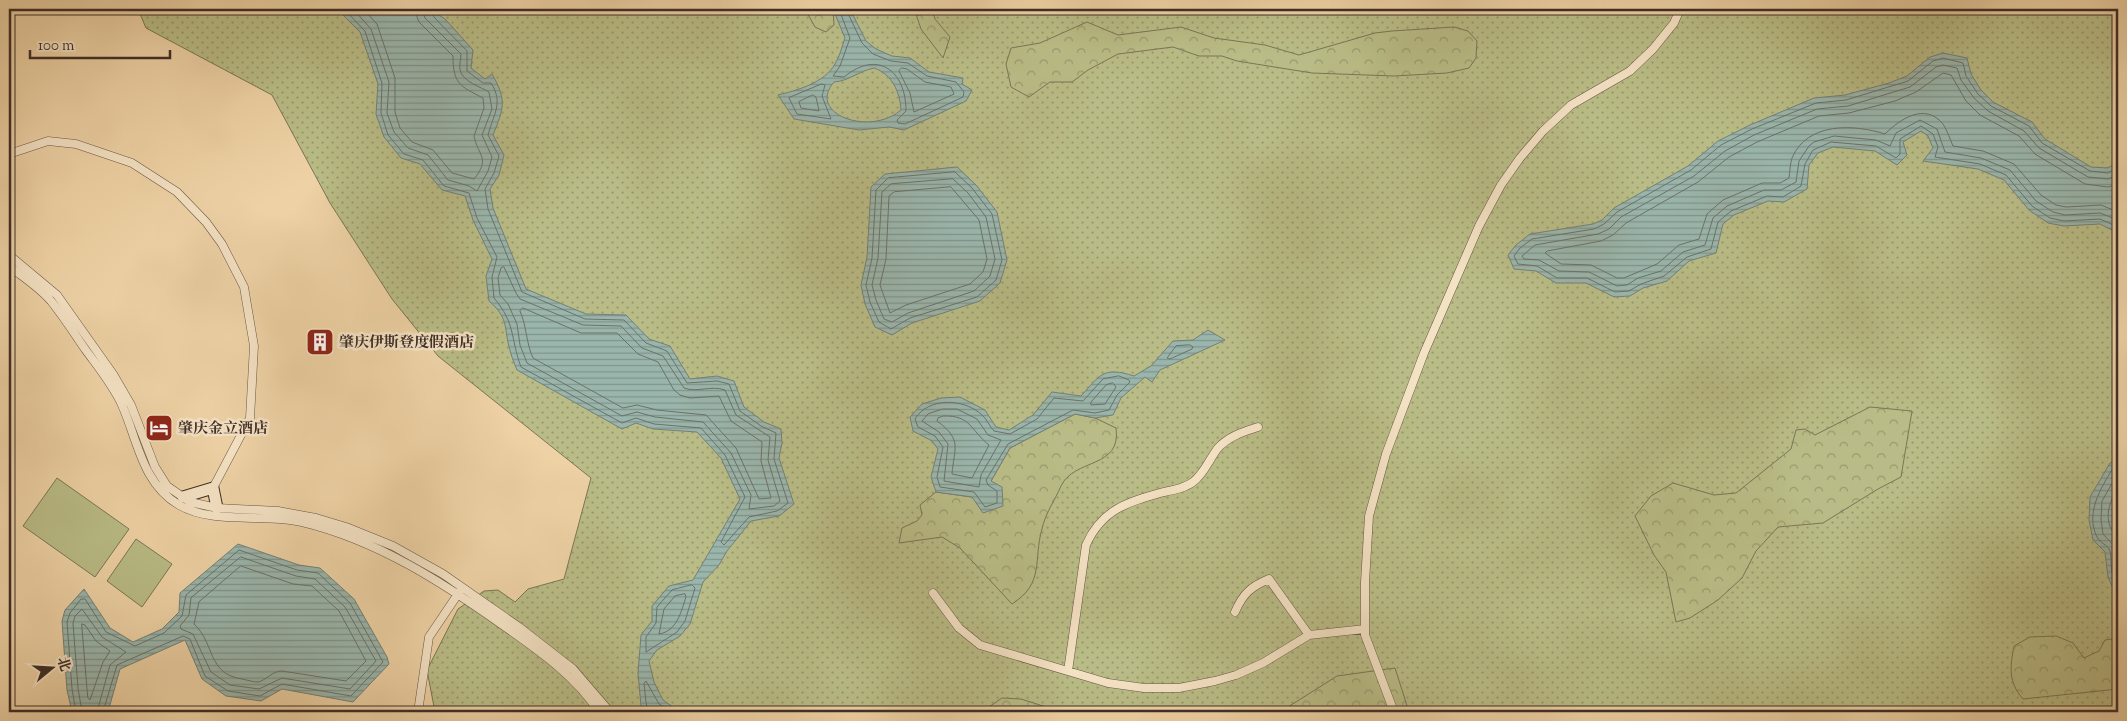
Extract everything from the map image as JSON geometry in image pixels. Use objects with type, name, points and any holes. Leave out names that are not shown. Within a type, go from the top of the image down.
[{"type":"street","points":[[1394,712],[1365,635],[1365,582],[1369,516],[1386,454],[1424,353],[1478,226],[1501,185],[1543,131],[1571,105],[1630,71],[1653,49],[1674,23],[1680,9]]},
{"type":"street","points":[[9,154],[48,141],[76,144],[132,163],[177,192],[206,222],[222,244],[244,287],[254,346],[250,418],[213,488],[217,508]]},
{"type":"street","points":[[9,255],[57,295],[113,374],[131,405],[155,467],[167,486],[190,502],[217,508],[278,511],[346,527],[393,546],[443,574],[573,669],[610,712]]},
{"type":"street","points":[[9,266],[35,286],[56,308],[122,404],[146,471],[160,490],[179,505],[196,512],[214,515],[271,518],[326,529],[391,555],[458,595],[556,665],[600,712]]},
{"type":"street","points":[[1068,671],[1086,546],[1092,532],[1104,517],[1121,506],[1182,487],[1194,481],[1218,448],[1234,435],[1258,427]]},
{"type":"street","points":[[183,497],[213,488]]},
{"type":"street","points":[[1235,612],[1243,596],[1252,586],[1268,580],[1309,634]]},
{"type":"street","points":[[418,712],[428,637],[463,588]]},
{"type":"street","points":[[933,593],[959,628],[980,645],[1108,683],[1144,688],[1180,688],[1236,675],[1263,663],[1309,634],[1365,629]]},
{"type":"green space","points":[[138,9],[2118,9],[2118,712],[435,712],[427,670],[458,609],[484,591],[498,590],[515,602],[528,589],[564,579],[591,478],[438,356],[392,299],[330,203],[272,95],[146,28]]},
{"type":"green space","points":[[805,9],[833,9],[834,25],[826,32],[815,27]]},
{"type":"green space","points":[[911,9],[932,9],[935,19],[950,37],[943,58],[921,29],[916,14]]},
{"type":"green space","points":[[1087,22],[1118,35],[1181,27],[1214,38],[1265,45],[1299,55],[1375,33],[1454,27],[1468,31],[1477,41],[1476,58],[1469,68],[1447,73],[1394,76],[1312,73],[1237,61],[1222,56],[1199,56],[1173,47],[1118,54],[1088,70],[1072,82],[1050,82],[1029,97],[1011,87],[1006,64],[1011,48],[1040,43]]},
{"type":"green space","points":[[1870,407],[1912,411],[1901,477],[1823,523],[1778,527],[1756,551],[1742,578],[1718,600],[1690,618],[1676,622],[1666,572],[1654,555],[1635,516],[1651,496],[1673,483],[1714,495],[1736,493],[1791,449],[1796,430],[1805,429],[1815,435]]},
{"type":"green space","points":[[1075,414],[1095,418],[1116,428],[1116,441],[1112,450],[1105,457],[1076,471],[1067,477],[1061,486],[1043,523],[1034,579],[1022,596],[1012,604],[960,548],[942,537],[899,543],[902,528],[917,521],[922,515],[920,505],[936,492],[972,497],[991,481],[1010,448]]},
{"type":"green space","points":[[57,478],[129,529],[95,577],[23,526]]},
{"type":"green space","points":[[136,539],[172,564],[142,607],[107,581]]},
{"type":"green space","points":[[2056,636],[2073,643],[2084,658],[2099,651],[2105,640],[2118,638],[2118,689],[2023,699],[2018,693],[2011,674],[2014,646],[2030,637]]},
{"type":"green space","points":[[1395,668],[1409,712],[1280,712],[1337,676]]},
{"type":"green space","points":[[1002,698],[1021,699],[1062,712],[987,712],[989,707]]},
{"type":"water","points":[[337,9],[431,9],[446,20],[473,50],[471,68],[485,79],[492,74],[502,98],[500,118],[493,135],[504,155],[499,175],[490,189],[493,208],[526,289],[586,314],[626,315],[649,339],[670,346],[690,379],[717,376],[734,381],[744,407],[764,422],[781,429],[782,443],[779,458],[794,504],[779,516],[751,521],[727,551],[719,565],[703,582],[690,624],[680,636],[657,650],[649,661],[654,682],[663,700],[680,712],[646,712],[641,706],[638,673],[641,635],[652,621],[652,606],[669,586],[693,580],[740,499],[721,458],[697,432],[653,429],[636,423],[622,429],[517,370],[502,317],[489,301],[486,276],[492,259],[473,220],[465,196],[442,190],[420,164],[401,158],[384,137],[376,114],[378,84],[360,32]]},
{"type":"water","points":[[833,9],[850,9],[866,41],[876,49],[892,56],[910,58],[929,72],[963,78],[962,84],[972,90],[966,101],[904,130],[889,127],[859,130],[794,119],[778,95],[810,85],[830,71],[837,61],[845,38]],"holes":[[[874,68],[894,84],[901,110],[888,118],[874,122],[859,121],[845,118],[835,112],[828,104],[828,93],[834,82]]]},
{"type":"water","points":[[1943,53],[1967,58],[1971,74],[1981,90],[1993,102],[2032,122],[2045,139],[2091,167],[2108,168],[2118,162],[2118,233],[2100,224],[2064,226],[2048,223],[2029,210],[2004,180],[1978,169],[1923,161],[1933,148],[1928,136],[1921,131],[1903,142],[1907,155],[1897,165],[1875,151],[1833,147],[1818,153],[1809,165],[1807,189],[1784,202],[1768,201],[1734,215],[1723,224],[1716,253],[1689,261],[1667,281],[1643,288],[1630,296],[1614,297],[1586,283],[1556,283],[1536,271],[1514,269],[1508,255],[1516,245],[1530,234],[1593,224],[1602,220],[1614,208],[1688,166],[1718,141],[1750,125],[1814,98],[1845,95],[1889,83],[1907,76],[1930,57]]},
{"type":"water","points":[[957,167],[976,185],[997,212],[1007,260],[1000,283],[980,301],[912,323],[892,335],[875,327],[865,304],[861,285],[867,257],[871,187],[885,174]]},
{"type":"water","points":[[1208,330],[1225,340],[1160,370],[1152,382],[1145,377],[1121,398],[1113,415],[1095,418],[1075,414],[1010,448],[991,481],[1002,487],[1003,506],[983,513],[972,497],[936,492],[931,477],[938,449],[932,441],[913,431],[910,417],[922,404],[941,398],[960,397],[985,410],[996,427],[1009,430],[1033,415],[1052,392],[1081,396],[1103,374],[1115,372],[1134,376],[1151,366],[1173,341],[1193,340]]},
{"type":"water","points":[[2118,461],[2118,588],[2113,588],[2108,577],[2105,552],[2093,540],[2089,520],[2090,497],[2110,463]]},
{"type":"water","points":[[238,544],[299,565],[320,568],[354,599],[387,657],[389,664],[353,702],[282,689],[261,701],[226,696],[202,679],[185,640],[120,669],[108,712],[72,712],[67,690],[62,621],[65,610],[84,589],[110,628],[133,642],[162,629],[179,612],[180,593]]},
{"type":"place","name":"肇庆伊斯登度假酒店","points":[[320,342]]},
{"type":"place","name":"肇庆金立酒店","points":[[159,428]]}]
